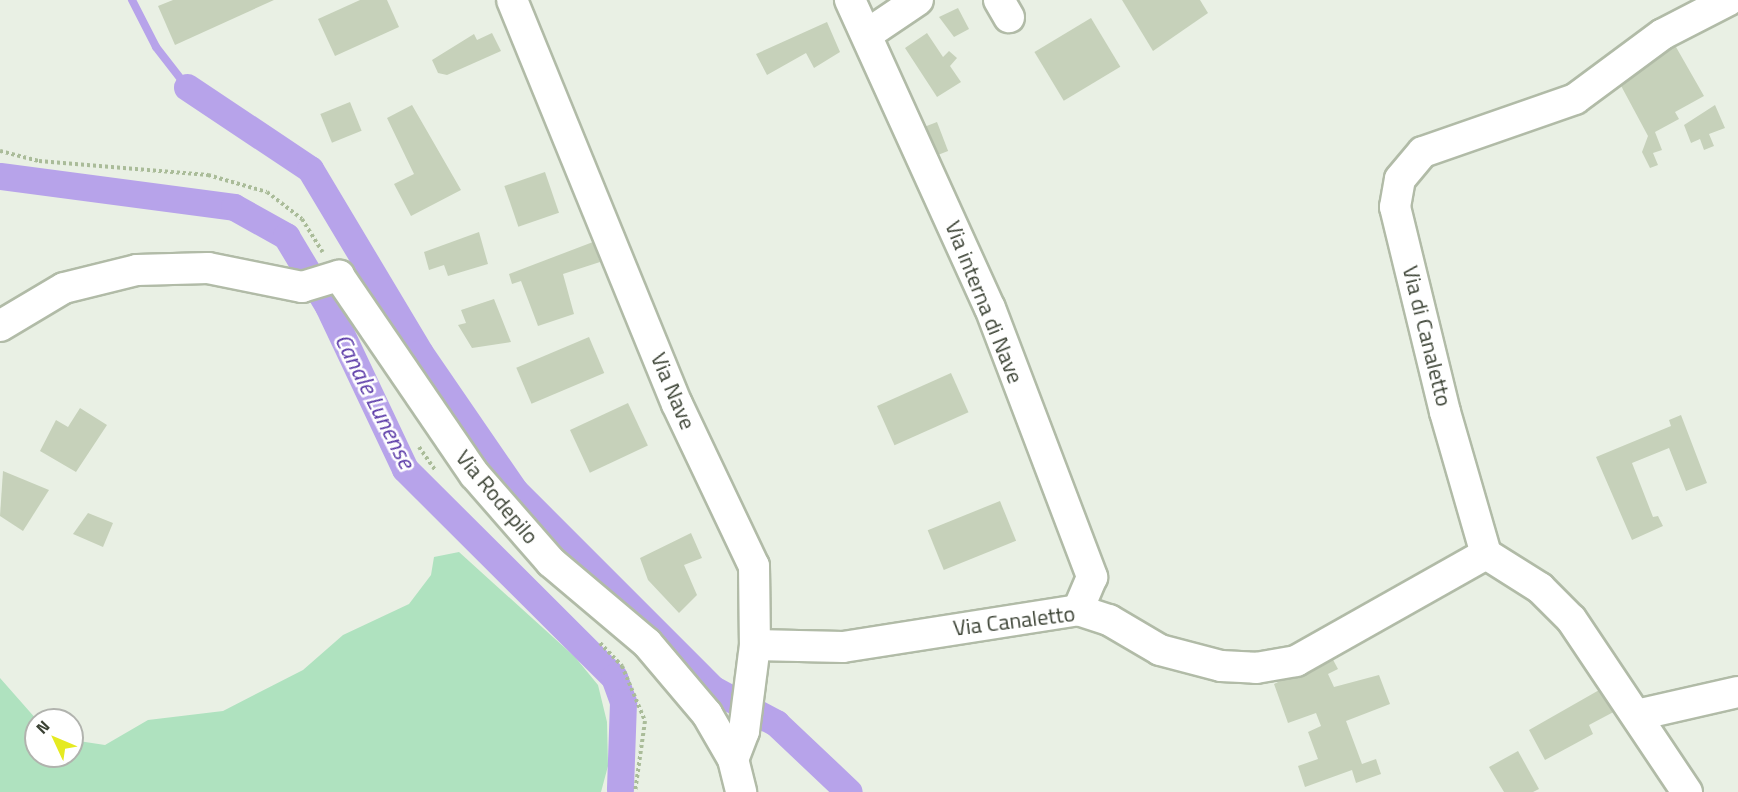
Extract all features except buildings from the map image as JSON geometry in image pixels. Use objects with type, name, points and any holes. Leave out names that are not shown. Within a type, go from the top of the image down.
[{"type":"street","name":"Via Nave","points":[[512,0],[677,404],[754,566],[755,645],[748,683],[744,731],[733,759]]},
{"type":"street","name":"Via interna di Nave","points":[[850,0],[869,33],[990,308],[1092,577],[1078,610]]},
{"type":"street","points":[[869,33],[918,0]]},
{"type":"street","name":"Via di Canaletto","points":[[1486,554],[1445,412],[1395,207],[1400,179],[1423,152],[1575,99],[1663,34],[1729,0]]},
{"type":"street","points":[[0,326],[64,288],[138,270],[208,268],[258,279],[321,281]]},
{"type":"street","name":"Via Rodepilo","points":[[321,281],[475,475],[551,562],[647,643],[707,714],[733,759]]},
{"type":"street","name":"Via Canaletto","points":[[755,645],[843,647],[1078,610],[1109,620],[1160,650],[1221,666],[1257,668],[1296,661],[1486,554]]},
{"type":"street","points":[[1486,554],[1540,588],[1570,619],[1687,792]]},
{"type":"street","points":[[1637,715],[1738,692]]},
{"type":"street","points":[[733,759],[741,792]]},
{"type":"path","points":[[0,151],[39,161],[208,175],[267,192],[302,219],[321,281]]},
{"type":"green space","points":[[459,552],[575,657],[598,685],[607,722],[608,766],[601,792],[0,792],[0,678],[26,708],[24,708],[24,768],[84,768],[84,742],[105,745],[148,720],[223,711],[303,670],[343,635],[409,604],[431,575],[434,557]]},
{"type":"waterway","points":[[132,0],[156,47],[187,87]]},
{"type":"waterway","points":[[187,87],[310,169],[420,353],[515,491],[713,689],[776,723],[849,792]]},
{"type":"waterway","name":"Canale Lunense","points":[[0,176],[234,207],[286,236],[328,306],[405,469],[614,677],[623,702],[620,789]]}]
